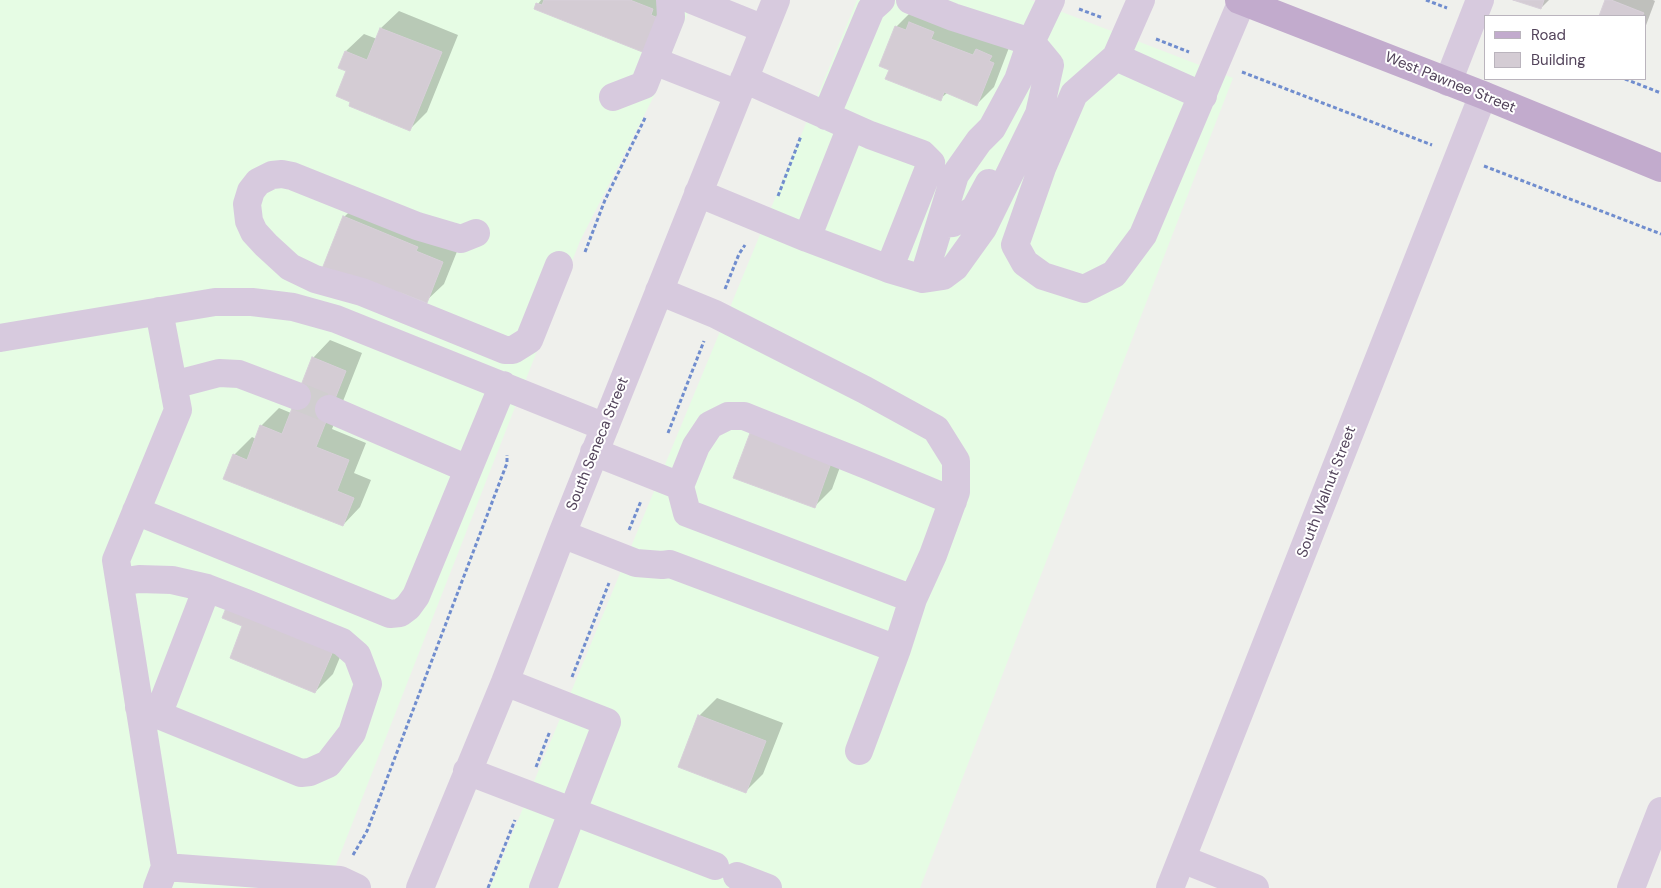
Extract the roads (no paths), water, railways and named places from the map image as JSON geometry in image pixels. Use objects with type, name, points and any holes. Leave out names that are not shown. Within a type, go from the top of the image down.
[{"type":"main road","name":"West Pawnee Street","points":[[1241,1],[1270,6],[1448,82],[1661,168]]},
{"type":"street","points":[[613,97],[644,85],[671,17],[670,0]]},
{"type":"street","points":[[692,0],[764,29]]},
{"type":"street","name":"South Seneca Street","points":[[420,888],[505,682],[594,452],[776,0]]},
{"type":"street","points":[[826,116],[871,9],[881,0]]},
{"type":"street","points":[[698,193],[807,238],[889,269],[923,279],[943,276],[955,267],[982,228],[1039,114],[1050,65],[1031,42],[953,17],[910,0]]},
{"type":"street","points":[[1141,0],[1116,57],[1074,94],[1042,168],[1015,245],[1025,263],[1043,276],[1084,289],[1114,274],[1142,235],[1203,96],[1241,1]]},
{"type":"street","points":[[1448,82],[1480,0]]},
{"type":"street","points":[[923,279],[956,176],[979,141],[992,128],[1018,80],[1031,42],[1063,4]]},
{"type":"street","points":[[1116,57],[1203,96]]},
{"type":"street","points":[[654,61],[741,87],[826,116],[922,154],[931,163],[889,269]]},
{"type":"street","name":"South Walnut Street","points":[[1170,888],[1483,95]]},
{"type":"street","points":[[807,238],[852,127]]},
{"type":"street","points":[[476,233],[461,239],[417,226],[292,176],[282,174],[272,175],[258,182],[251,191],[247,204],[249,221],[254,232],[290,267],[314,279],[362,292],[505,350],[513,350],[530,340],[571,261]]},
{"type":"street","points":[[659,291],[715,314],[865,390],[936,429],[956,461],[956,492],[933,555],[913,599],[897,649],[859,752]]},
{"type":"street","points":[[0,338],[215,302],[252,302],[293,307],[336,319],[605,426]]},
{"type":"street","points":[[159,311],[178,410],[116,560],[149,711],[161,878],[348,884]]},
{"type":"street","points":[[173,385],[219,373],[239,374],[297,396]]},
{"type":"street","points":[[136,511],[390,614],[400,614],[416,596],[503,385]]},
{"type":"street","points":[[330,410],[468,469]]},
{"type":"street","points":[[913,599],[687,513],[680,486],[696,446],[710,425],[728,416],[744,416],[953,501]]},
{"type":"street","points":[[594,452],[680,486]]},
{"type":"street","points":[[562,534],[636,563],[670,564],[897,649]]},
{"type":"street","points":[[120,582],[139,579],[172,580],[208,588],[342,642],[358,656],[368,684],[352,733],[328,764],[310,772],[301,773],[149,711]]},
{"type":"street","points":[[149,711],[208,588]]},
{"type":"street","points":[[505,682],[607,722],[543,888]]},
{"type":"street","points":[[467,772],[768,888]]},
{"type":"street","points":[[1631,888],[1661,812]]},
{"type":"street","points":[[1182,859],[1255,888]]},
{"type":"tunnel","points":[[297,396],[329,409]]}]
